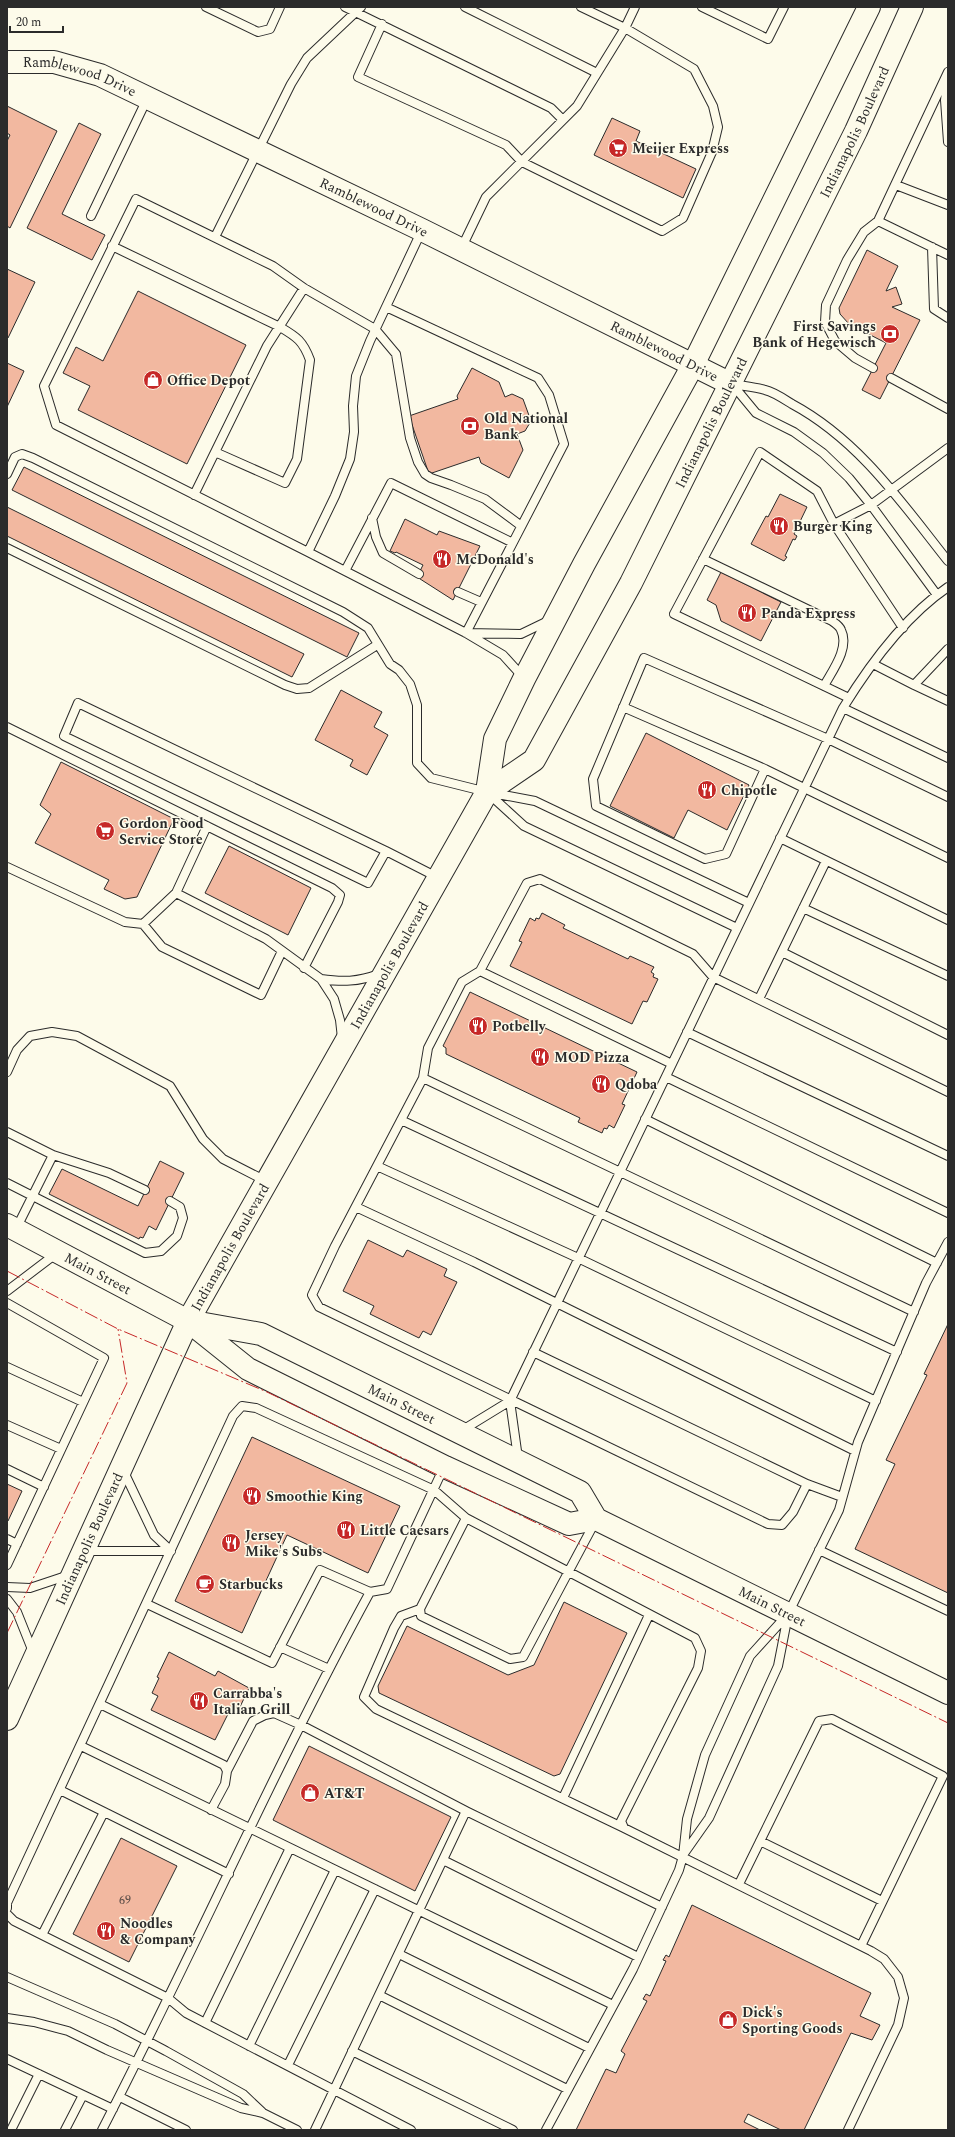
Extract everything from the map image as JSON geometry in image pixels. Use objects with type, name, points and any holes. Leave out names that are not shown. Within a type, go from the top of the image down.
[{"type":"main road","name":"Indianapolis Boulevard","points":[[7,1719],[188,1321],[487,792],[495,739],[524,679],[693,365],[869,7]]},
{"type":"main road","name":"Indianapolis Boulevard","points":[[487,792],[534,760],[631,583],[856,131],[912,7]]},
{"type":"main road","name":"Ramblewood Drive","points":[[7,62],[54,62],[100,75],[461,249],[731,384]]},
{"type":"main road","name":"Main Street","points":[[12,1228],[188,1321],[248,1369],[445,1467],[569,1524],[596,1519]]},
{"type":"main road","name":"Main Street","points":[[188,1321],[261,1334],[460,1431],[580,1492],[596,1519],[948,1693]]},
{"type":"lane","points":[[206,7],[258,32],[270,29],[280,7]]},
{"type":"lane","points":[[345,7],[359,9],[382,24],[551,108],[563,120]]},
{"type":"lane","points":[[465,7],[597,73]]},
{"type":"lane","points":[[382,24],[358,77],[506,146],[522,162],[662,231],[682,218],[712,152],[718,127],[713,106],[694,69],[625,28],[580,7]]},
{"type":"lane","points":[[461,249],[486,197],[577,106],[625,28],[635,7]]},
{"type":"lane","points":[[702,7],[768,39],[784,7]]},
{"type":"lane","points":[[214,237],[259,151],[291,84],[307,58],[359,9]]},
{"type":"lane","points":[[873,368],[855,358],[835,341],[825,322],[826,305],[847,260],[864,232],[878,221],[948,72]]},
{"type":"lane","points":[[948,80],[945,100],[948,142]]},
{"type":"lane","points":[[90,216],[147,98]]},
{"type":"lane","points":[[896,185],[948,205]]},
{"type":"lane","points":[[520,525],[485,499],[431,478],[426,474],[418,462],[410,438],[396,354],[375,328],[304,288],[273,266],[136,198],[44,386],[56,425],[466,632],[503,655],[524,679]]},
{"type":"lane","points":[[878,221],[948,255]]},
{"type":"lane","points":[[308,552],[335,496],[350,458],[354,432],[352,406],[356,376],[375,328],[422,230]]},
{"type":"lane","points":[[112,246],[280,327],[301,341],[310,360],[297,459],[285,484],[215,452]]},
{"type":"lane","points":[[932,248],[934,309],[948,318]]},
{"type":"lane","points":[[194,495],[267,346],[304,288]]},
{"type":"lane","points":[[386,306],[538,378],[549,395],[564,444],[511,542],[466,632]]},
{"type":"lane","points":[[891,378],[948,409]]},
{"type":"lane","points":[[731,384],[766,390],[807,412],[840,436],[866,460],[948,560]]},
{"type":"lane","points":[[731,384],[756,413],[794,432],[823,453],[849,478],[871,505],[937,595]]},
{"type":"lane","points":[[834,524],[871,505],[948,448]]},
{"type":"lane","points":[[849,698],[674,614],[760,452],[817,490],[834,524],[903,628]]},
{"type":"lane","points":[[7,474],[15,457],[22,454],[33,458],[343,612],[368,628],[390,664],[399,670],[410,684],[417,705],[416,748],[418,763],[431,778],[487,792],[535,801],[749,903]]},
{"type":"lane","points":[[345,571],[391,483],[511,542]]},
{"type":"lane","points":[[372,518],[376,537],[383,553],[419,574]]},
{"type":"lane","points":[[7,548],[285,685],[298,689],[309,688],[377,645]]},
{"type":"lane","points":[[703,559],[832,621],[841,630],[843,642],[840,657],[824,686]]},
{"type":"lane","points":[[518,1460],[510,1401],[843,708],[873,664],[903,628],[937,595],[948,587]]},
{"type":"lane","points":[[458,592],[481,602]]},
{"type":"lane","points":[[466,632],[521,634],[557,616]]},
{"type":"lane","points":[[914,685],[948,649]]},
{"type":"lane","points":[[765,769],[726,854],[705,860],[596,806],[593,779],[644,658],[828,739],[948,797]]},
{"type":"lane","points":[[873,664],[948,701]]},
{"type":"lane","points":[[386,851],[368,884],[64,736],[78,703],[386,851],[438,878]]},
{"type":"lane","points":[[623,706],[765,769],[948,858]]},
{"type":"lane","points":[[843,708],[948,758]]},
{"type":"lane","points":[[7,727],[332,888],[340,895],[338,902],[304,968]]},
{"type":"lane","points":[[487,792],[524,826],[737,928]]},
{"type":"lane","points":[[143,924],[176,893],[207,826]]},
{"type":"lane","points":[[780,838],[948,920]]},
{"type":"lane","points":[[759,1000],[826,861]]},
{"type":"lane","points":[[7,867],[125,922],[143,924],[162,947],[261,995],[282,950]]},
{"type":"lane","points":[[807,1484],[793,1512],[782,1525],[768,1524],[510,1401],[319,1307],[312,1295],[423,1078],[428,1048],[462,982],[480,971],[527,883],[540,879],[693,954],[713,977],[948,1092]]},
{"type":"lane","points":[[176,893],[266,939],[321,979],[334,999],[340,1020],[343,1046]]},
{"type":"lane","points":[[803,908],[948,976]]},
{"type":"lane","points":[[782,952],[948,1035]]},
{"type":"lane","points":[[321,979],[345,982],[366,979],[386,971]]},
{"type":"lane","points":[[480,971],[672,1064]]},
{"type":"lane","points":[[7,1072],[17,1050],[30,1036],[52,1032],[77,1036],[170,1086],[203,1139],[222,1159],[267,1182]]},
{"type":"lane","points":[[687,1032],[948,1156]]},
{"type":"lane","points":[[666,1077],[948,1213]]},
{"type":"lane","points":[[423,1078],[914,1312]]},
{"type":"lane","points":[[645,1119],[937,1263]]},
{"type":"lane","points":[[401,1120],[896,1352]]},
{"type":"lane","points":[[7,1132],[53,1155],[109,1173],[145,1190]]},
{"type":"lane","points":[[12,1228],[33,1196],[53,1155]]},
{"type":"lane","points":[[377,1166],[578,1258],[876,1401]]},
{"type":"lane","points":[[7,1183],[145,1253],[161,1251],[177,1236],[183,1218],[180,1207],[170,1201]]},
{"type":"lane","points":[[356,1207],[474,1262],[855,1451]]},
{"type":"lane","points":[[683,1856],[709,1818],[778,1666],[788,1614],[839,1510],[855,1451],[896,1352],[948,1242]]},
{"type":"lane","points":[[7,1291],[59,1252]]},
{"type":"lane","points":[[7,1303],[104,1358],[7,1565]]},
{"type":"lane","points":[[533,1352],[807,1484],[842,1497]]},
{"type":"lane","points":[[7,1367],[83,1402]]},
{"type":"lane","points":[[460,1431],[510,1401]]},
{"type":"lane","points":[[7,1908],[7,1903],[234,1416],[242,1406],[256,1408],[434,1490],[466,1518],[695,1638],[702,1651],[698,1668],[621,1821],[624,1828]]},
{"type":"lane","points":[[7,1425],[61,1449]]},
{"type":"lane","points":[[147,1604],[272,1663],[320,1570],[370,1592],[387,1589],[445,1467]]},
{"type":"lane","points":[[122,1468],[154,1535],[171,1551]]},
{"type":"lane","points":[[7,1469],[44,1487]]},
{"type":"lane","points":[[466,1518],[420,1609],[421,1616],[510,1659],[523,1657],[596,1519]]},
{"type":"lane","points":[[7,1539],[17,1544]]},
{"type":"lane","points":[[819,1550],[948,1611]]},
{"type":"lane","points":[[84,1551],[171,1551]]},
{"type":"lane","points":[[7,1587],[30,1588],[73,1574]]},
{"type":"lane","points":[[102,2130],[148,2041],[301,1725],[370,1592]]},
{"type":"lane","points":[[7,1599],[17,1612],[35,1658]]},
{"type":"lane","points":[[420,1609],[401,1616],[394,1628],[364,1697],[376,1709],[683,1856],[861,1946],[884,1960],[898,1977],[904,1998],[898,2025],[848,2130]]},
{"type":"lane","points":[[546,2130],[613,2005],[679,1870],[683,1856],[687,1819],[705,1755],[750,1656],[788,1614]]},
{"type":"lane","points":[[563,1798],[649,1615]]},
{"type":"lane","points":[[280,1647],[329,1669]]},
{"type":"lane","points":[[100,1704],[224,1765],[228,1771]]},
{"type":"lane","points":[[212,1810],[225,1784],[228,1771],[253,1721],[265,1715],[274,1713],[301,1725],[466,1811],[662,1907]]},
{"type":"lane","points":[[739,1884],[819,1721],[832,1720],[943,1776],[861,1946]]},
{"type":"lane","points":[[81,1746],[250,1830],[419,1910],[613,2005]]},
{"type":"lane","points":[[60,1790],[229,1874]]},
{"type":"lane","points":[[315,2130],[466,1811]]},
{"type":"lane","points":[[42,1935],[104,1812]]},
{"type":"lane","points":[[760,1841],[882,1901]]},
{"type":"lane","points":[[205,2023],[290,1848]]},
{"type":"lane","points":[[443,1860],[638,1956]]},
{"type":"lane","points":[[249,2046],[335,1870]]},
{"type":"lane","points":[[288,2065],[375,1889]]},
{"type":"lane","points":[[7,1914],[14,1921],[168,1998],[186,2013],[411,2130]]},
{"type":"lane","points":[[399,1954],[589,2048]]},
{"type":"lane","points":[[7,1977],[115,2024],[148,2041],[243,2094],[263,2113]]},
{"type":"lane","points":[[379,1995],[567,2089]]},
{"type":"lane","points":[[7,2018],[34,2022],[68,2032],[241,2108],[263,2113],[297,2130]]},
{"type":"lane","points":[[352,2051],[513,2130]]},
{"type":"lane","points":[[7,2059],[113,2109]]},
{"type":"lane","points":[[11,2130],[39,2074]]},
{"type":"lane","points":[[65,2130],[83,2095]]},
{"type":"lane","points":[[120,2097],[186,2130]]},
{"type":"building","points":[[7,106],[57,131],[10,228],[7,226],[7,141],[10,135],[7,133]]},
{"type":"building","points":[[612,118],[640,131],[636,141],[696,169],[683,198],[594,155]]},
{"type":"building","points":[[79,123],[101,134],[62,214],[105,235],[92,260],[27,228]]},
{"type":"building","name":"First Savings Bank of Hegewisch","points":[[867,250],[898,266],[886,291],[896,287],[902,304],[892,307],[920,320],[880,399],[862,390],[886,343],[849,324],[840,314],[839,308]]},
{"type":"building","points":[[7,269],[35,282],[8,338],[7,338]]},
{"type":"building","name":"Office Depot","points":[[138,291],[246,345],[187,464],[78,410],[90,386],[63,373],[76,347],[103,361]]},
{"type":"building","points":[[7,363],[24,371],[7,407]]},
{"type":"building","name":"Old National Bank","points":[[472,368],[499,382],[505,397],[512,394],[523,399],[531,421],[525,431],[517,434],[523,450],[509,478],[481,463],[479,457],[429,474],[409,416],[458,399],[457,396]]},
{"type":"building","points":[[24,467],[359,633],[347,657],[12,490]]},
{"type":"building","name":"Burger King","points":[[780,494],[807,507],[794,534],[797,536],[795,540],[793,539],[785,556],[787,557],[784,561],[751,544]]},
{"type":"building","points":[[7,507],[304,654],[292,677],[7,536]]},
{"type":"building","name":"McDonald's","points":[[405,519],[437,535],[439,531],[480,546],[453,600],[417,577],[423,565],[396,552],[390,551]]},
{"type":"building","name":"Panda Express","points":[[721,572],[781,602],[761,641],[721,621],[716,605],[707,600]]},
{"type":"building","points":[[341,690],[382,712],[374,727],[388,735],[367,775],[350,766],[353,760],[315,740]]},
{"type":"building","points":[[646,733],[749,785],[727,830],[688,810],[674,838],[610,806]]},
{"type":"building","name":"Gordon Food Service Store","points":[[61,762],[174,819],[137,897],[125,899],[104,889],[109,880],[35,843],[51,814],[40,805]]},
{"type":"building","points":[[229,846],[311,888],[288,935],[205,893]]},
{"type":"building","points":[[542,913],[565,925],[563,928],[628,959],[630,956],[654,967],[651,972],[654,974],[653,977],[658,979],[647,1002],[643,1001],[632,1024],[510,966],[522,942],[519,941],[530,918],[535,921],[536,918],[539,919]]},
{"type":"building","points":[[470,992],[637,1072],[622,1104],[625,1105],[614,1128],[609,1125],[607,1129],[604,1128],[602,1133],[578,1122],[580,1118],[446,1054],[446,1048],[443,1046]]},
{"type":"building","points":[[160,1161],[184,1173],[156,1230],[149,1226],[143,1238],[140,1237],[139,1239],[49,1194],[62,1169],[138,1206]]},
{"type":"building","points":[[368,1240],[403,1257],[407,1250],[447,1269],[444,1276],[457,1282],[431,1335],[423,1331],[419,1338],[370,1314],[374,1306],[343,1291]]},
{"type":"building","points":[[948,1324],[948,1593],[855,1549],[895,1464],[886,1460],[927,1375],[924,1374]]},
{"type":"building","points":[[252,1437],[400,1506],[368,1573],[287,1535],[242,1633],[175,1601]]},
{"type":"building","points":[[7,1484],[22,1491],[8,1521],[7,1520]]},
{"type":"building","points":[[564,1602],[627,1633],[560,1774],[554,1776],[379,1693],[378,1686],[407,1626],[508,1675],[534,1665]]},
{"type":"building","name":"Carrabba's Italian Grill","points":[[169,1652],[215,1676],[218,1671],[249,1688],[239,1709],[232,1706],[215,1740],[151,1710],[158,1696],[152,1693],[159,1678],[157,1677]]},
{"type":"building","points":[[309,1746],[451,1817],[415,1891],[273,1820]]},
{"type":"building","points":[[121,1838],[177,1866],[129,1962],[73,1934]]},
{"type":"building","points":[[692,1905],[871,1993],[860,2016],[880,2025],[872,2040],[851,2033],[804,2130],[781,2130],[748,2114],[744,2122],[760,2130],[576,2130],[606,2069],[616,2073],[625,2054],[621,2051],[647,2001],[643,1999],[646,1994],[650,1996],[666,1961],[663,1960],[666,1955],[669,1957]]},
{"type":"power","points":[[7,1271],[118,1329],[267,1392],[948,1723]]},
{"type":"power","points":[[7,1633],[127,1383],[118,1329]]},
{"type":"place","name":"Meijer Express","points":[[618,148]]},
{"type":"place","name":"First Savings Bank of Hegewisch","points":[[890,334]]},
{"type":"place","name":"Office Depot","points":[[153,380]]},
{"type":"place","name":"Old National Bank","points":[[470,426]]},
{"type":"place","name":"Burger King","points":[[779,526]]},
{"type":"place","name":"McDonald's","points":[[442,559]]},
{"type":"place","name":"Panda Express","points":[[747,613]]},
{"type":"place","name":"Chipotle","points":[[707,790]]},
{"type":"place","name":"Gordon Food Service Store","points":[[105,831]]},
{"type":"place","name":"Potbelly","points":[[478,1026]]},
{"type":"place","name":"MOD Pizza","points":[[540,1057]]},
{"type":"place","name":"Qdoba","points":[[601,1084]]},
{"type":"place","name":"Smoothie King","points":[[252,1496]]},
{"type":"place","name":"Little Caesars","points":[[346,1530]]},
{"type":"place","name":"Jersey Mike's Subs","points":[[231,1543]]},
{"type":"place","name":"Starbucks","points":[[205,1584]]},
{"type":"place","name":"Carrabba's Italian Grill","points":[[199,1701]]},
{"type":"place","name":"AT&T","points":[[310,1793]]},
{"type":"place","name":"Noodles & Company","points":[[106,1931]]},
{"type":"place","name":"Dick's Sporting Goods","points":[[728,2020]]}]
